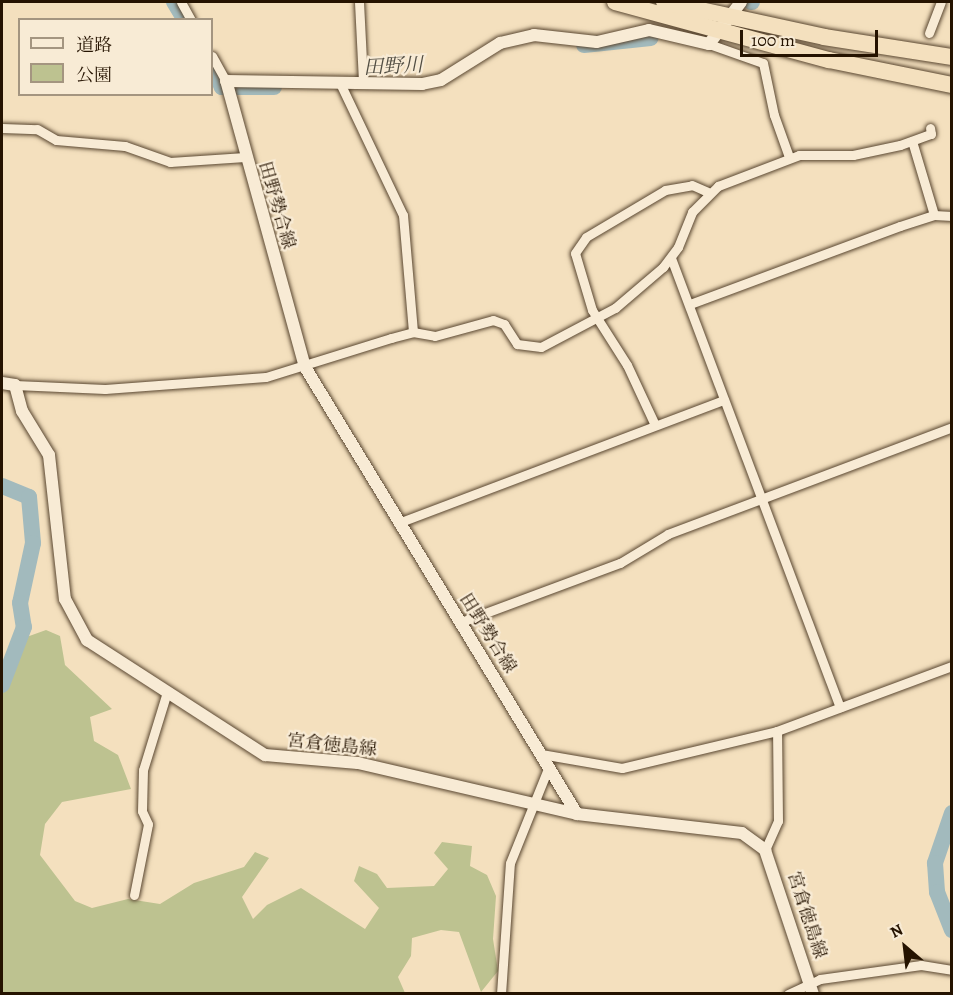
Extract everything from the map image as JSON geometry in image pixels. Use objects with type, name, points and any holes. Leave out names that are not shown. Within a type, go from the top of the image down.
[{"type":"highway","points":[[615,2],[717,31],[951,85]]},
{"type":"highway","points":[[664,2],[717,31],[951,57]]},
{"type":"main road","points":[[226,81],[422,84],[441,80],[500,43],[534,35],[597,42],[649,30],[717,31],[741,2]]},
{"type":"main road","name":"田野勢合線","points":[[226,81],[245,157],[305,366],[398,523],[462,622],[577,814]]},
{"type":"main road","points":[[2,383],[15,385]]},
{"type":"main road","name":"宮倉徳島線","points":[[15,385],[22,411],[49,455],[65,599],[77,627],[87,640],[266,755],[358,763],[577,814],[742,833],[765,850],[812,989]]},
{"type":"street","points":[[181,2],[190,18]]},
{"type":"street","points":[[359,2],[363,82]]},
{"type":"street","points":[[929,33],[941,2]]},
{"type":"street","points":[[717,31],[763,63],[774,115],[789,158]]},
{"type":"street","points":[[213,58],[226,81]]},
{"type":"street","points":[[339,84],[404,215],[412,332]]},
{"type":"street","points":[[2,128],[37,129],[65,142],[125,146],[170,162],[245,157]]},
{"type":"street","points":[[15,385],[105,389],[213,383],[305,366],[412,332],[435,336],[493,320],[504,324],[517,344],[530,348],[597,318],[671,258],[684,226],[708,192],[789,158],[853,155],[912,141],[931,134],[930,128]]},
{"type":"street","points":[[912,141],[934,215]]},
{"type":"street","points":[[655,424],[597,318],[577,263],[577,247],[665,190],[692,185],[708,192]]},
{"type":"street","points":[[690,304],[934,215],[951,216]]},
{"type":"street","points":[[671,258],[840,707]]},
{"type":"street","points":[[398,523],[655,424],[724,400]]},
{"type":"street","points":[[462,622],[620,563],[668,534],[951,427]]},
{"type":"street","points":[[541,754],[622,768],[777,731],[951,666]]},
{"type":"street","points":[[134,895],[148,824],[142,811],[143,770],[167,692]]},
{"type":"street","points":[[765,850],[778,821],[777,731]]},
{"type":"street","points":[[501,993],[510,863],[531,805],[549,766]]},
{"type":"street","points":[[788,993],[921,965],[951,970]]},
{"type":"green space","points":[[46,630],[60,636],[65,665],[112,709],[90,717],[94,741],[118,755],[131,789],[62,802],[45,824],[40,855],[75,901],[92,908],[128,899],[160,904],[194,883],[244,867],[255,852],[269,858],[242,897],[253,919],[267,905],[301,888],[365,929],[379,908],[354,881],[359,866],[377,874],[387,888],[434,886],[448,869],[434,853],[442,842],[472,846],[470,866],[487,875],[496,896],[493,939],[498,971],[481,992],[459,932],[441,930],[412,938],[411,956],[398,977],[405,993],[2,994],[2,691],[21,639]]},
{"type":"waterway","name":"田野川","points":[[174,2],[184,18]]},
{"type":"waterway","name":"田野川","points":[[584,45],[651,38]]},
{"type":"waterway","name":"田野川","points":[[213,66],[222,87],[274,87]]},
{"type":"waterway","points":[[2,486],[29,497],[33,543],[20,603],[24,627],[2,685]]},
{"type":"waterway","points":[[952,813],[935,863],[937,892],[952,930]]}]
